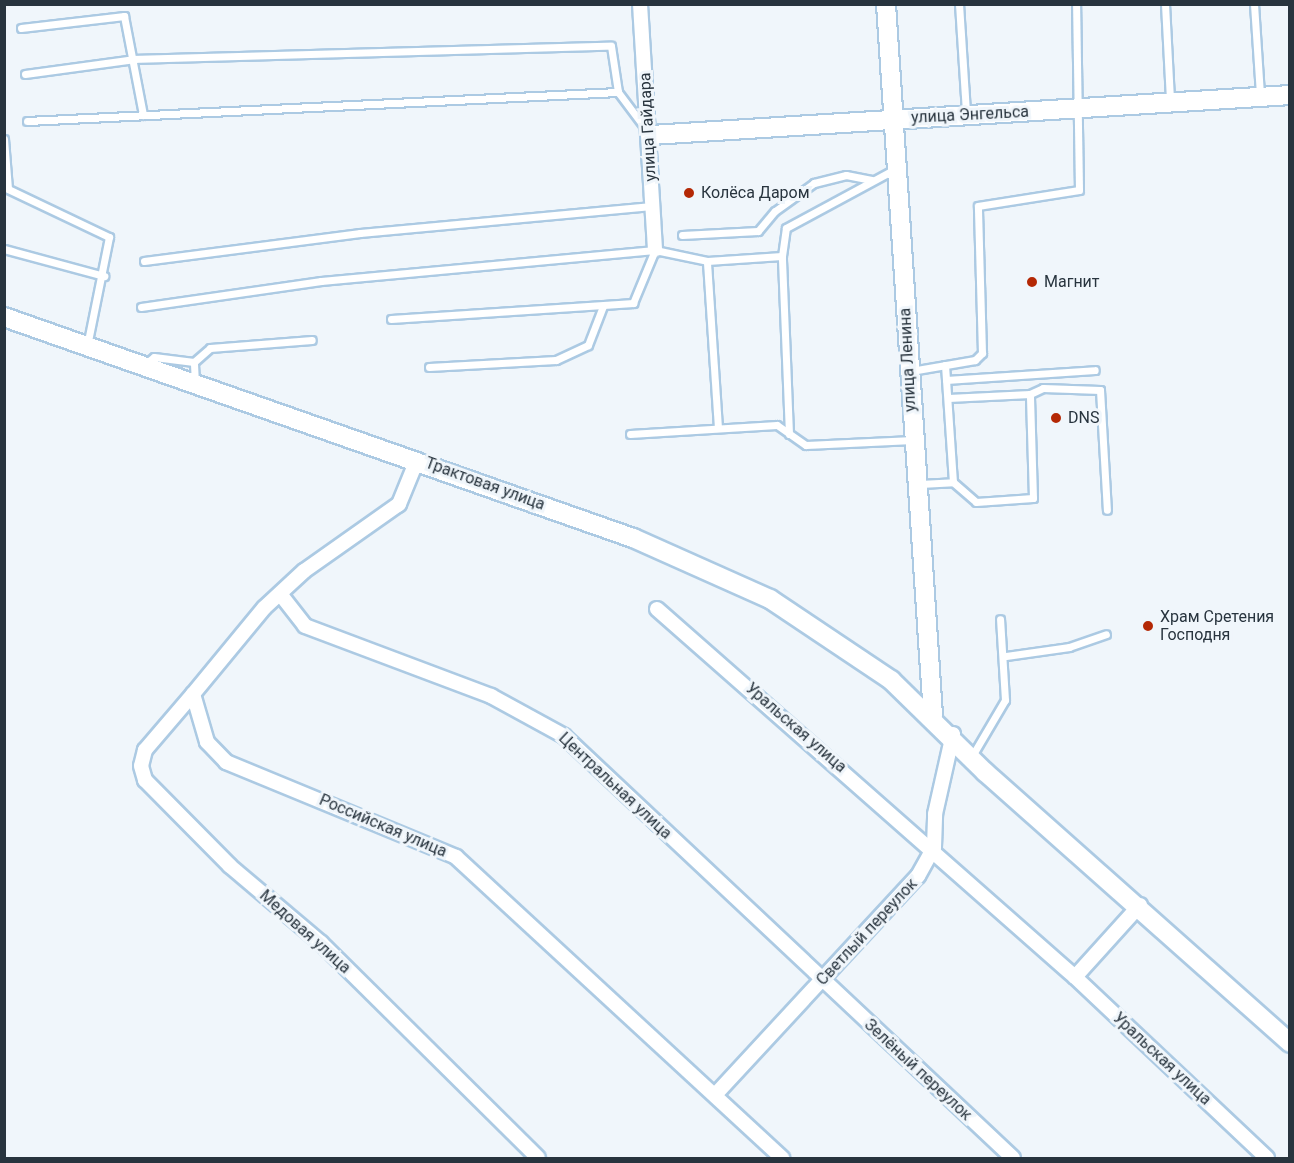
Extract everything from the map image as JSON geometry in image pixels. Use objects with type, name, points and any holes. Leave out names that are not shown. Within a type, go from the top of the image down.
[{"type":"street","name":"улица Гайдара","points":[[640,4],[651,135],[655,250]]},
{"type":"street","name":"улица Ленина","points":[[886,4],[933,716]]},
{"type":"street","name":"улица Энгельса","points":[[651,135],[1290,95]]},
{"type":"street","name":"Трактовая улица","points":[[4,317],[417,460],[633,538],[760,594],[827,633],[933,716],[971,757],[1140,905],[1290,1043]]},
{"type":"street","points":[[193,694],[304,571],[399,504],[417,460]]},
{"type":"street","name":"Центральная улица","points":[[280,595],[305,626],[491,696],[564,736],[822,981]]},
{"type":"street","name":"Уральская улица","points":[[657,609],[934,847],[1267,1158]]},
{"type":"street","name":"Российская улица","points":[[193,694],[207,742],[226,762],[456,856],[782,1158]]},
{"type":"street","name":"Медовая улица","points":[[193,694],[145,750],[141,766],[146,780],[538,1158]]},
{"type":"street","name":"Светлый переулок","points":[[715,1095],[918,876],[934,847],[935,814],[952,734]]},
{"type":"street","points":[[1075,977],[1140,905]]},
{"type":"street","name":"Зелёный переулок","points":[[822,981],[1013,1158]]},
{"type":"lane","points":[[959,4],[966,115]]},
{"type":"lane","points":[[909,371],[945,365],[982,353],[975,211],[982,201],[1077,193],[1081,108],[1076,4]]},
{"type":"lane","points":[[1165,4],[1170,102]]},
{"type":"lane","points":[[1254,4],[1260,96]]},
{"type":"lane","points":[[21,28],[124,15],[135,59],[143,116]]},
{"type":"lane","points":[[25,74],[135,59],[611,46],[618,92],[651,135]]},
{"type":"lane","points":[[27,122],[618,92]]},
{"type":"lane","points":[[4,139],[6,188],[109,237],[104,276],[87,346]]},
{"type":"lane","points":[[789,434],[782,256],[786,228],[797,219],[897,168]]},
{"type":"lane","points":[[682,235],[758,231],[775,211],[814,183],[846,175],[872,180]]},
{"type":"lane","points":[[144,261],[360,233],[652,206]]},
{"type":"lane","points":[[4,249],[104,276]]},
{"type":"lane","points":[[141,307],[321,281],[655,250],[706,261],[782,256]]},
{"type":"lane","points":[[391,319],[602,308],[633,303],[655,250]]},
{"type":"lane","points":[[706,261],[718,428]]},
{"type":"lane","points":[[429,367],[556,360],[588,345],[602,308]]},
{"type":"lane","points":[[142,365],[154,357],[194,362],[210,348],[312,340]]},
{"type":"lane","points":[[194,362],[195,384]]},
{"type":"lane","points":[[945,365],[953,482]]},
{"type":"lane","points":[[946,380],[1095,370]]},
{"type":"lane","points":[[948,398],[1030,394],[1043,388],[1100,390],[1107,510]]},
{"type":"lane","points":[[916,484],[953,482],[976,502],[1033,498],[1030,394]]},
{"type":"lane","points":[[630,434],[777,425],[806,445],[913,440]]},
{"type":"lane","points":[[971,757],[1005,700],[1006,656],[1000,619]]},
{"type":"lane","points":[[1006,656],[1069,647],[1106,634]]},
{"type":"place","name":"Колёса Даром","points":[[689,193]]},
{"type":"place","name":"Магнит","points":[[1032,282]]},
{"type":"place","name":"DNS","points":[[1056,418]]},
{"type":"place","name":"Храм Сретения Господня","points":[[1148,626]]}]
